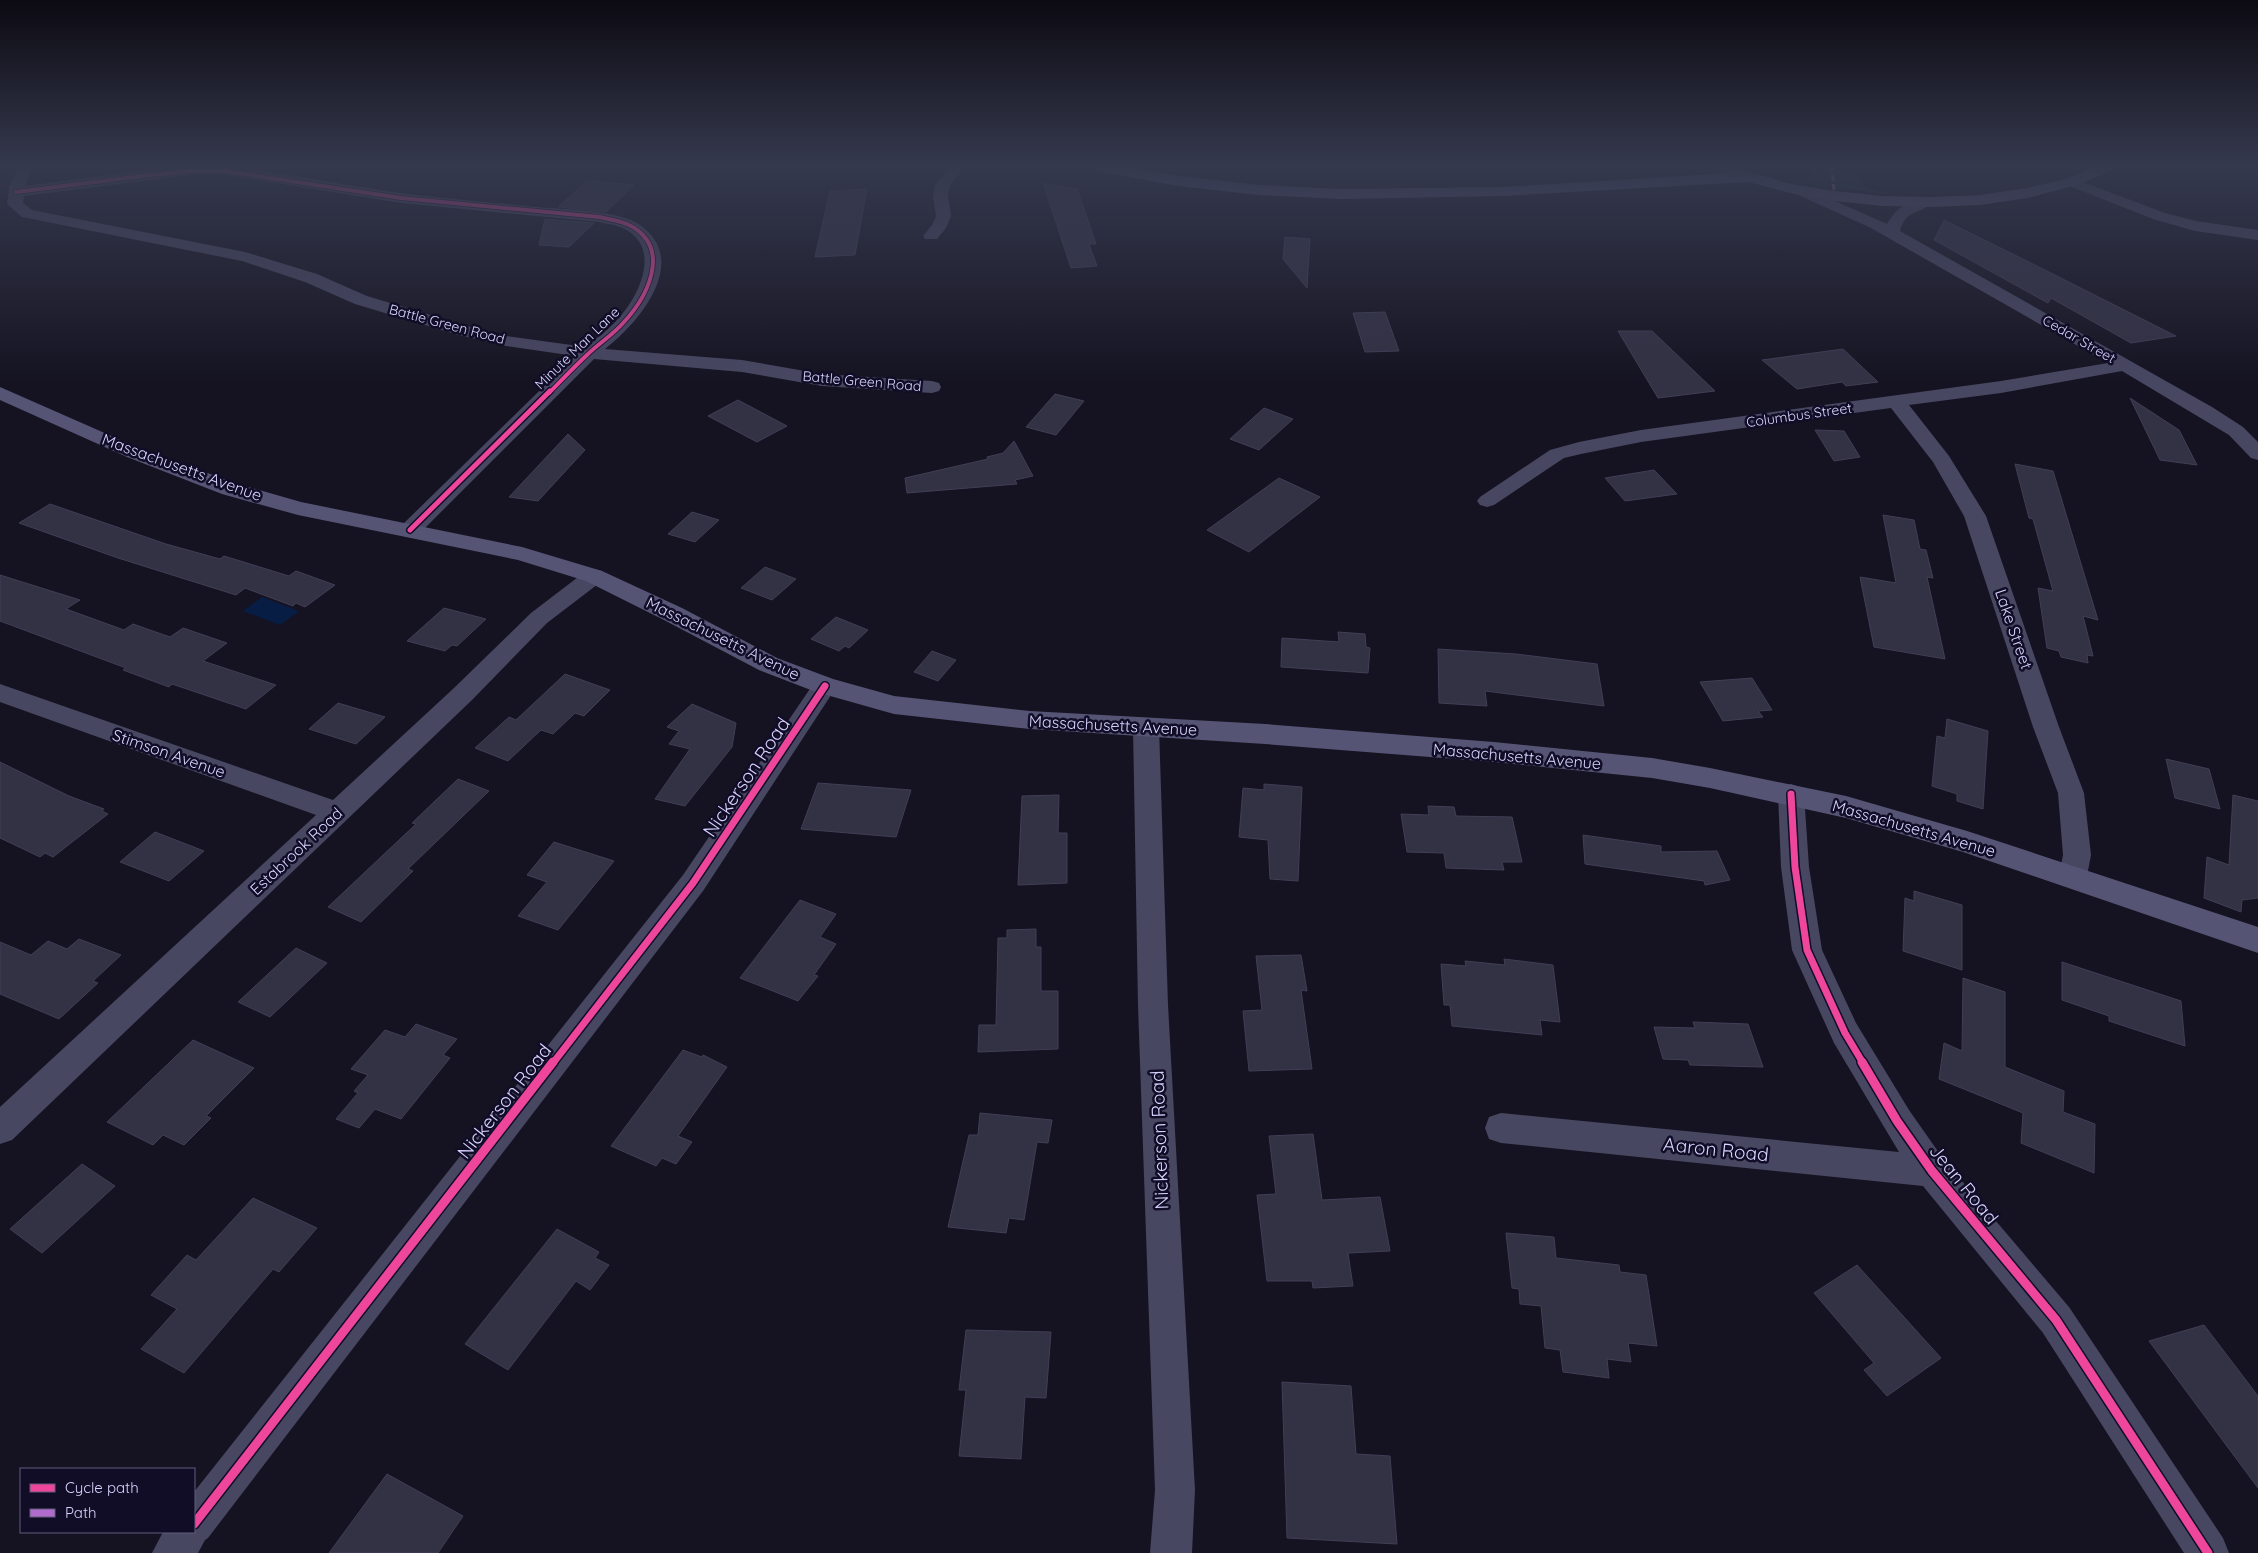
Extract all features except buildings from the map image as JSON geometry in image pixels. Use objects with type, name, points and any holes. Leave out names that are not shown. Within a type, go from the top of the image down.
[{"type":"main road","name":"Massachusetts Avenue","points":[[0,394],[134,453],[230,489],[298,508],[522,554],[594,576],[673,614],[768,664],[825,686],[894,705],[962,714],[1265,734],[1521,754],[1652,768],[1791,794],[1846,807],[1967,842],[2073,876],[2258,940]]},
{"type":"street","name":"Battle Green Road","points":[[151,238],[245,257],[302,275],[361,300],[460,330],[506,341],[589,353],[742,366],[822,380],[932,387]]},
{"type":"street","name":"Minute Man Lane","points":[[410,530],[589,353],[617,331],[634,310],[649,284],[655,264],[652,248],[645,238]]},
{"type":"street","name":"Cedar Street","points":[[1902,238],[2125,365],[2236,431],[2258,454]]},
{"type":"street","name":"Columbus Street","points":[[1487,501],[1557,454],[1579,448],[1641,436],[2001,387],[2125,365]]},
{"type":"street","name":"Lake Street","points":[[1896,402],[1942,460],[1975,516],[2046,727],[2071,793],[2077,855],[2073,876]]},
{"type":"street","points":[[2236,431],[2258,432]]},
{"type":"street","name":"Estabrook Road","points":[[6,1117],[338,812],[463,694],[539,618],[594,576]]},
{"type":"street","name":"Nickerson Road","points":[[195,1523],[693,882],[825,686]]},
{"type":"street","name":"Stimson Avenue","points":[[0,693],[338,812]]},
{"type":"street","name":"Nickerson Road","points":[[1146,727],[1153,1006],[1176,1490],[1171,1553]]},
{"type":"street","name":"Jean Road","points":[[1791,794],[1795,867],[1807,950],[1845,1034],[1897,1121],[1932,1171],[2056,1320],[2208,1553]]},
{"type":"street","name":"Aaron Road","points":[[1501,1128],[1932,1171]]},
{"type":"street","points":[[173,1553],[187,1533]]},
{"type":"water","points":[[262,597],[299,611],[280,625],[243,611]]},
{"type":"cycle path","points":[[410,530],[589,353],[616,331],[633,313],[652,276],[654,263],[652,252],[645,238]]},
{"type":"cycle path","points":[[195,1523],[693,883],[825,686]]},
{"type":"cycle path","points":[[1791,794],[1795,867],[1807,950],[1845,1033],[1897,1121],[1932,1171],[2056,1320],[2208,1553]]}]
